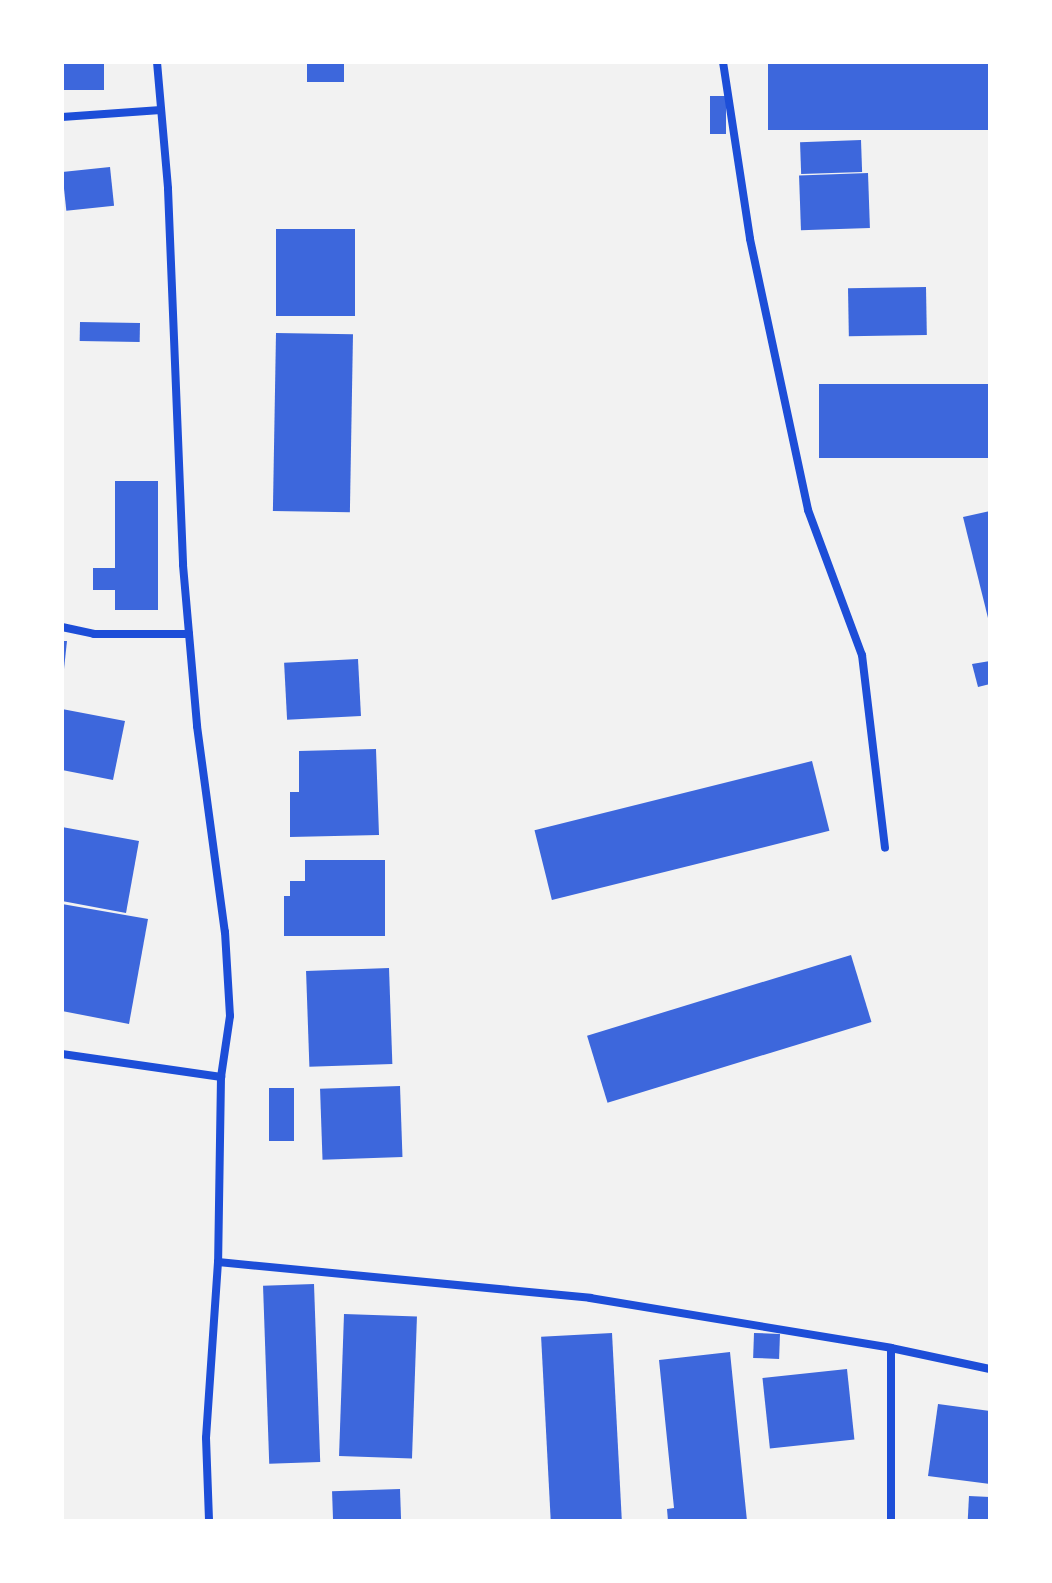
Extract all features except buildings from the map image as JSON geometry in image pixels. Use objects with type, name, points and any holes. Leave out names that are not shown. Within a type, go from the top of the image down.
[{"type":"street","points":[[157,62],[189,634],[202,771],[225,932],[230,1016],[221,1077],[218,1262],[206,1438],[209,1521]]},
{"type":"street","points":[[723,62],[750,239],[808,510],[862,655],[885,848]]},
{"type":"street","points":[[62,117],[161,110]]},
{"type":"street","points":[[62,627],[94,634],[189,634]]},
{"type":"street","points":[[62,1054],[221,1077]]},
{"type":"street","points":[[218,1262],[590,1298],[891,1348],[990,1369]]},
{"type":"street","points":[[891,1348],[891,1521]]}]
